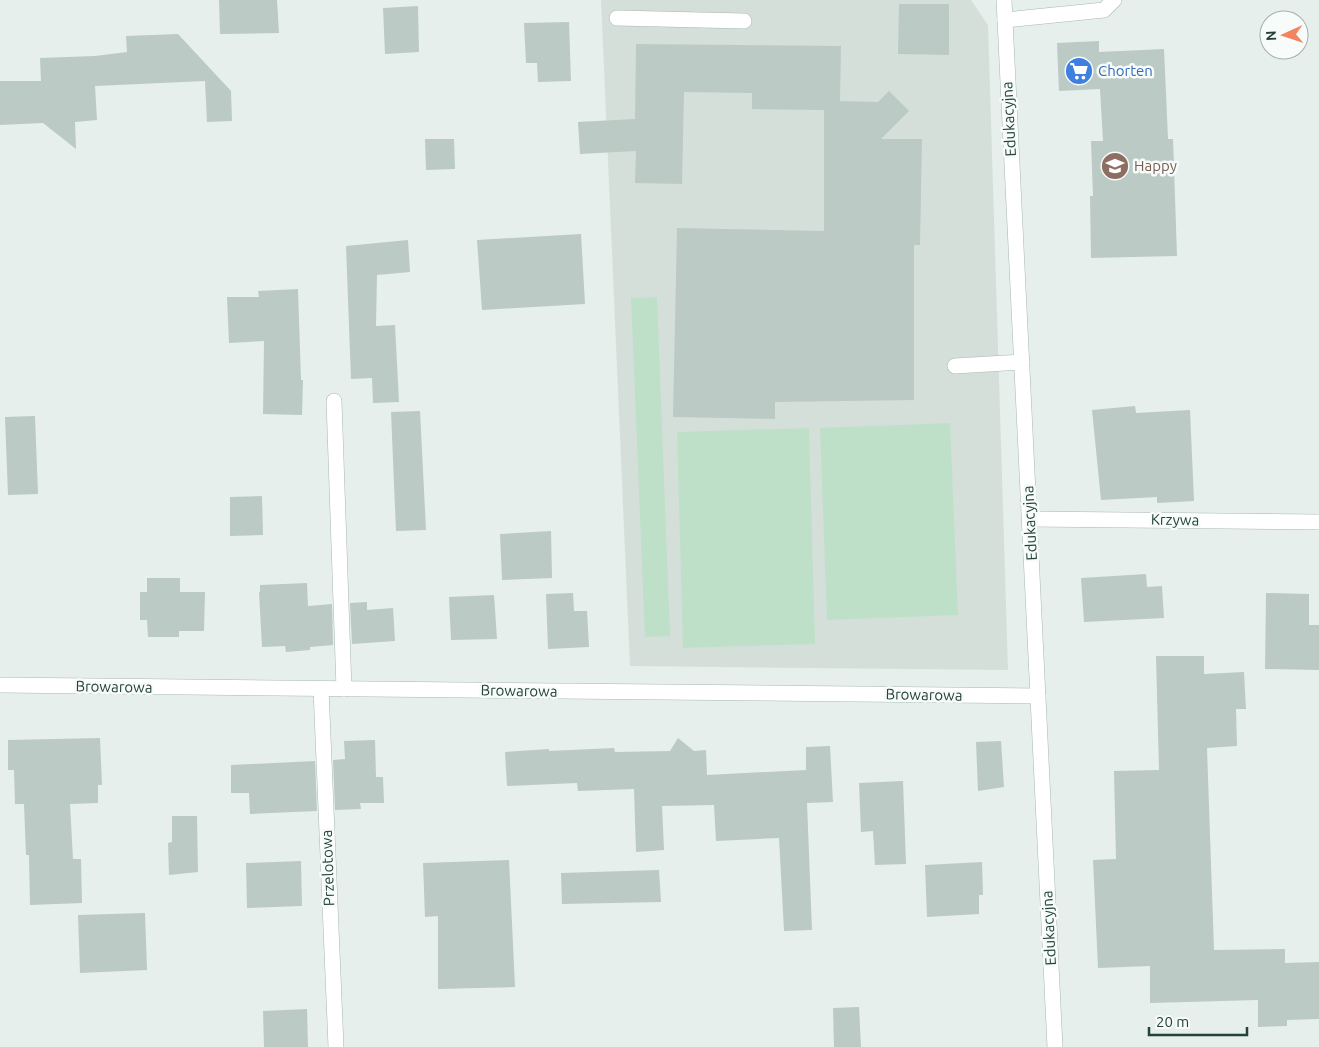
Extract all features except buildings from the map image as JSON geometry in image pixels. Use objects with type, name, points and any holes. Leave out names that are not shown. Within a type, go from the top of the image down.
[{"type":"street","name":"Edukacyjna","points":[[1004,0],[1005,53],[1030,519],[1055,1047]]},
{"type":"street","points":[[1005,20],[1104,10],[1114,0]]},
{"type":"street","points":[[617,18],[744,21]]},
{"type":"street","points":[[955,366],[1022,362]]},
{"type":"street","points":[[334,401],[344,689]]},
{"type":"street","name":"Krzywa","points":[[1030,519],[1319,522]]},
{"type":"street","name":"Browarowa","points":[[0,686],[1038,696]]},
{"type":"street","name":"Przelotowa","points":[[321,689],[336,1047]]},
{"type":"shaded area","points":[[601,0],[971,0],[988,25],[1008,670],[630,666]]},
{"type":"green space","points":[[657,297],[670,636],[645,637],[631,298]]},
{"type":"green space","points":[[950,423],[958,615],[827,620],[820,428]]},
{"type":"green space","points":[[809,428],[815,644],[683,648],[677,432]]},
{"type":"place","name":"Chorten","points":[[1079,71]]},
{"type":"place","name":"Happy","points":[[1115,166]]}]
